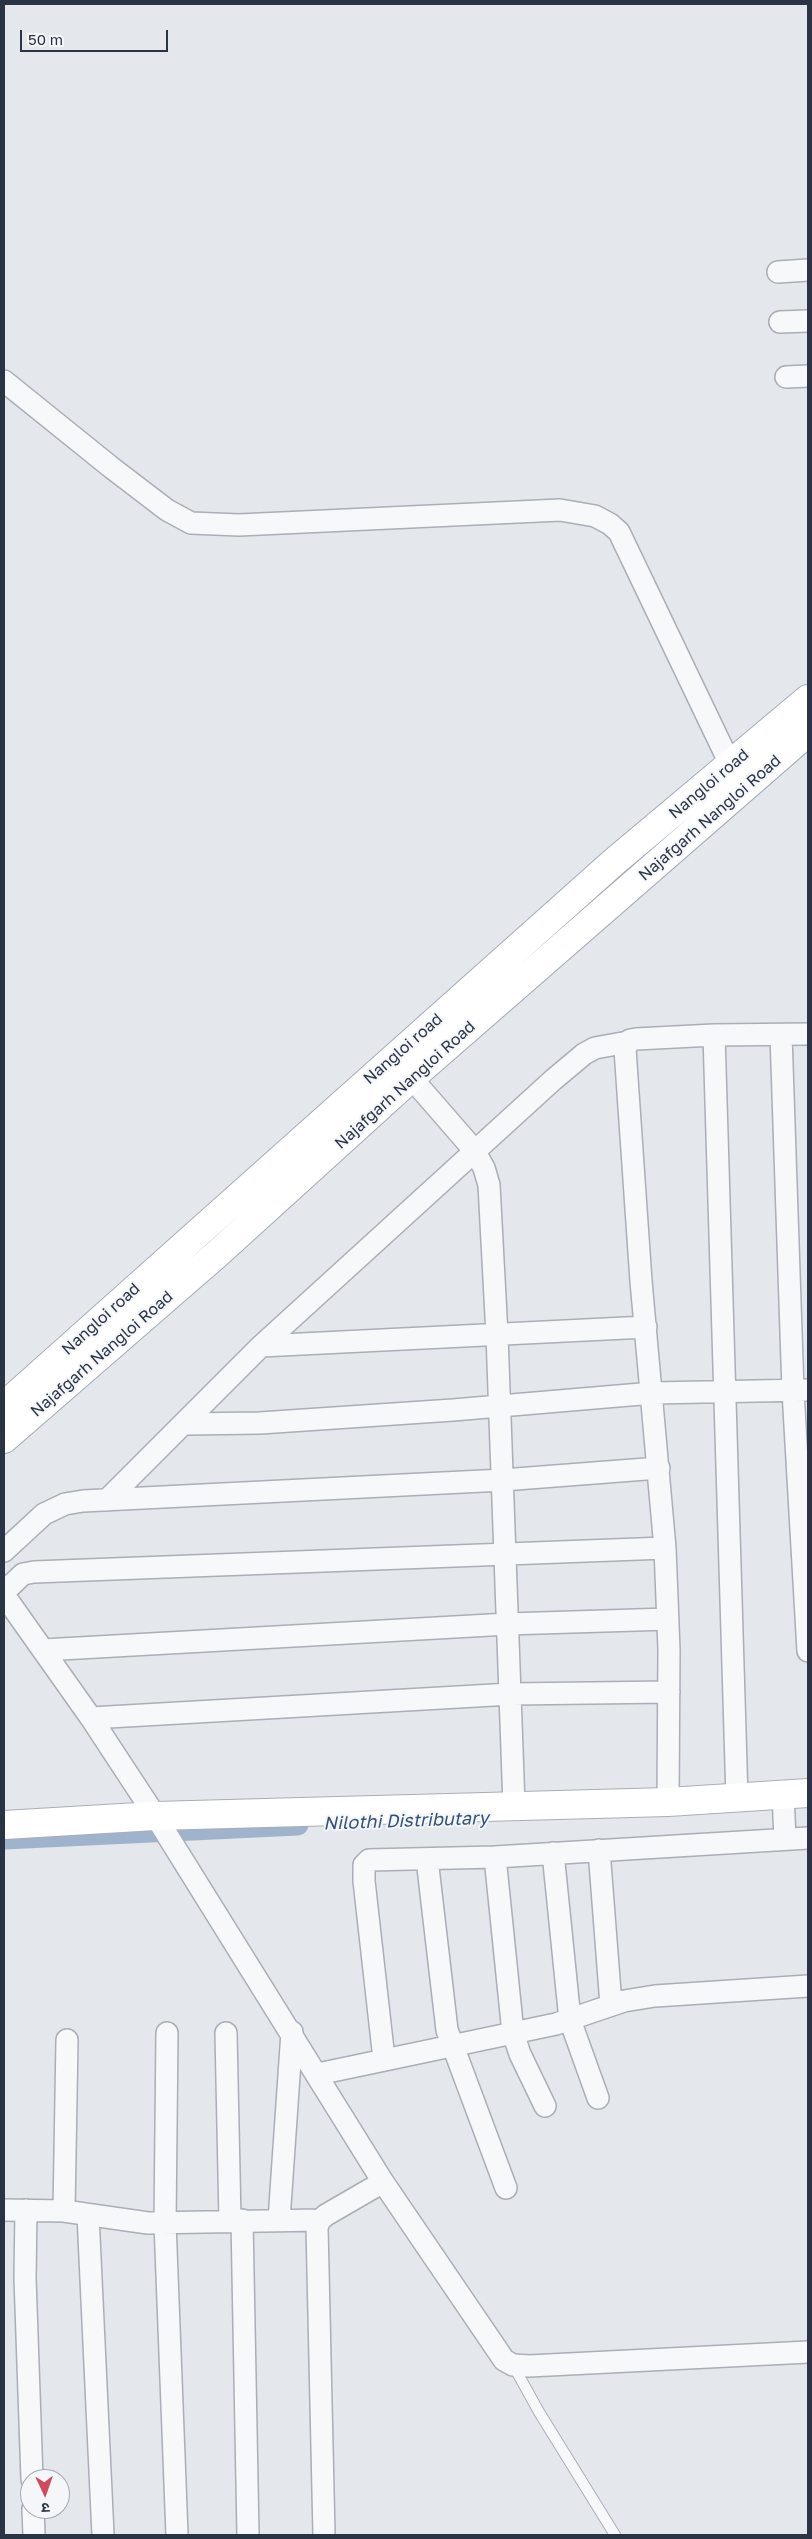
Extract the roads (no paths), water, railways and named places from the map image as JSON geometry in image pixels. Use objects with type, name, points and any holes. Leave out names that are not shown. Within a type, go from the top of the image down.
[{"type":"main road","name":"Nangloi road","points":[[4,1406],[615,861],[808,700]]},
{"type":"main road","name":"Najafgarh Nangloi Road","points":[[4,1439],[216,1254],[411,1078],[808,732]]},
{"type":"main road","points":[[4,1825],[156,1816],[792,1797]]},
{"type":"street","points":[[778,272],[808,270]]},
{"type":"street","points":[[780,322],[808,321]]},
{"type":"street","points":[[786,376],[808,376]]},
{"type":"street","points":[[4,380],[112,468],[167,510],[191,523],[239,525],[560,510],[595,516],[610,524],[618,532],[731,766]]},
{"type":"street","points":[[107,1500],[185,1424],[260,1346],[474,1150],[584,1054],[604,1045],[636,1039],[714,1035],[808,1034]]},
{"type":"street","points":[[714,1035],[737,1798]]},
{"type":"street","points":[[781,1035],[800,1390],[808,1651]]},
{"type":"street","points":[[628,1042],[624,1057],[665,1548],[669,1692],[668,1802]]},
{"type":"street","points":[[394,1057],[474,1150],[484,1168],[489,1185],[503,1480],[514,1805]]},
{"type":"street","points":[[260,1346],[646,1327]]},
{"type":"street","points":[[185,1424],[260,1423],[653,1393],[725,1390],[800,1390]]},
{"type":"street","points":[[4,1551],[44,1514],[56,1508],[83,1501],[503,1480],[659,1468]]},
{"type":"street","points":[[665,1548],[34,1572],[23,1574],[4,1593],[156,1816],[292,2032],[383,2182],[501,2356],[513,2365],[529,2366],[808,2352]]},
{"type":"street","points":[[43,1650],[508,1624],[668,1619]]},
{"type":"street","points":[[91,1718],[511,1694],[669,1692]]},
{"type":"street","points":[[785,1835],[792,1797]]},
{"type":"street","points":[[384,2059],[363,1868],[370,1860],[379,1858],[427,1860],[496,1857],[785,1835],[808,1838]]},
{"type":"street","points":[[599,1850],[611,2005]]},
{"type":"street","points":[[553,1853],[570,2020],[598,2098]]},
{"type":"street","points":[[496,1857],[513,2033],[520,2054],[545,2106]]},
{"type":"street","points":[[427,1860],[443,2010],[451,2045],[506,2188]]},
{"type":"street","points":[[318,2074],[570,2020],[624,2001],[655,1996],[808,1986]]},
{"type":"street","points":[[279,2220],[292,2032]]},
{"type":"street","points":[[226,2033],[236,2220],[248,2535]]},
{"type":"street","points":[[167,2034],[165,2223],[178,2535]]},
{"type":"street","points":[[64,2211],[67,2040]]},
{"type":"street","points":[[4,2210],[64,2211],[138,2222],[165,2223],[236,2220],[320,2220],[383,2182]]},
{"type":"street","points":[[26,2210],[25,2278],[32,2469]]},
{"type":"street","points":[[88,2215],[102,2535]]},
{"type":"street","points":[[320,2220],[316,2239],[324,2535]]},
{"type":"street","points":[[33,2519],[34,2535]]},
{"type":"lane","points":[[513,2365],[539,2412],[615,2535]]},
{"type":"waterway","name":"Nilothi Distributary","points":[[4,1839],[298,1825]]}]
